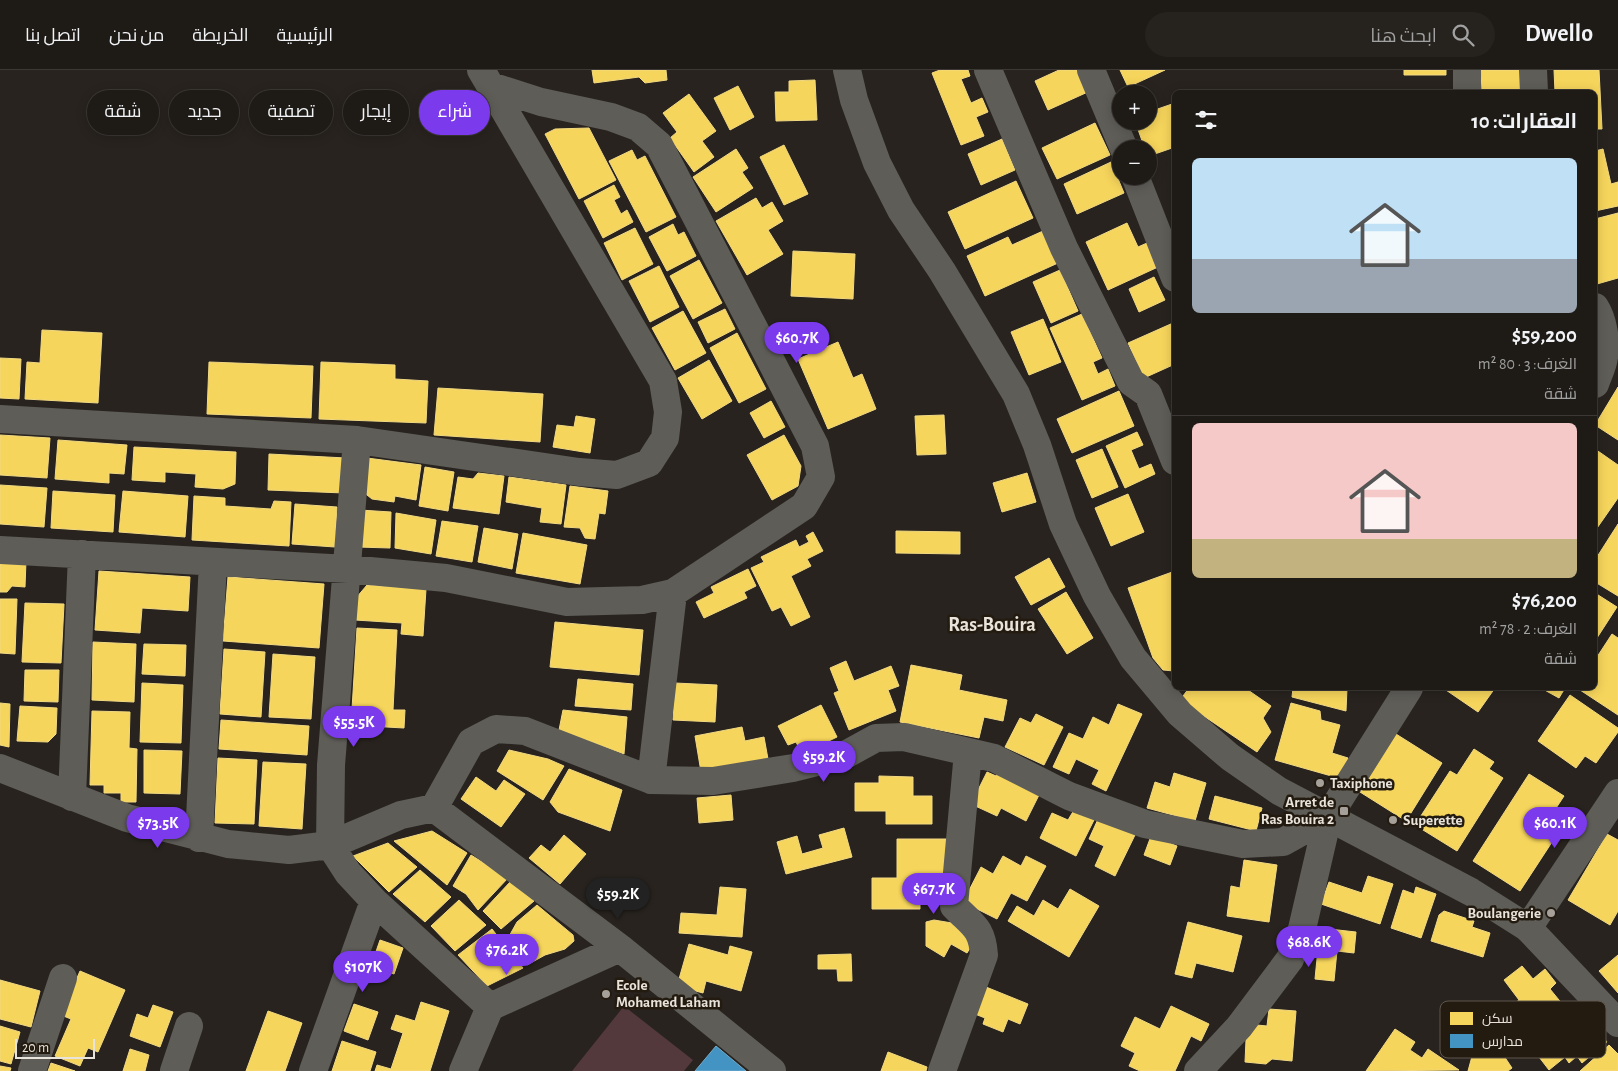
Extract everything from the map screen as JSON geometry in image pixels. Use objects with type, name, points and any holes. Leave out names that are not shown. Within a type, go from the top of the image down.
[{"type":"street","points":[[848,70],[854,100],[877,163],[902,210],[942,271],[1016,394],[1037,445],[1063,524],[1097,596],[1133,658],[1180,714],[1230,756],[1279,791],[1471,892],[1528,928],[1597,1001]]},
{"type":"street","points":[[988,70],[1064,248],[1131,382],[1148,394],[1172,454]]},
{"type":"street","points":[[1092,70],[1120,140]]},
{"type":"street","points":[[1467,70],[1468,90]]},
{"type":"street","points":[[1534,70],[1534,90]]},
{"type":"street","points":[[0,419],[357,440],[579,472],[618,475],[649,463],[665,438],[668,412],[663,381],[486,78]]},
{"type":"street","points":[[0,550],[348,569],[446,578],[567,602],[642,600],[674,593],[804,506],[821,477],[816,446],[658,145],[638,127],[611,117],[541,102],[486,78]]},
{"type":"street","points":[[1139,185],[1172,270]]},
{"type":"street","points":[[1597,310],[1604,335],[1605,357],[1597,379]]},
{"type":"street","points":[[357,440],[331,765],[330,845],[348,872],[374,901],[490,1008]]},
{"type":"street","points":[[72,797],[82,554]]},
{"type":"street","points":[[199,838],[213,562]]},
{"type":"street","points":[[651,780],[674,593]]},
{"type":"street","points":[[1198,1071],[1239,1027],[1290,958],[1302,929],[1328,817],[1407,690]]},
{"type":"street","points":[[0,768],[127,818],[228,844],[289,850],[330,845],[401,815],[434,808],[471,742],[496,729],[525,731],[651,780],[713,781],[759,776],[846,755],[876,738],[888,736],[904,737],[994,758],[1069,796],[1145,824],[1242,844],[1283,842],[1328,817]]},
{"type":"street","points":[[942,1071],[984,955],[983,938],[976,927],[954,906],[968,752]]},
{"type":"street","points":[[1528,928],[1618,793]]},
{"type":"street","points":[[434,808],[620,948],[772,1071]]},
{"type":"street","points":[[313,1071],[374,901]]},
{"type":"street","points":[[463,1071],[490,1008],[620,948]]},
{"type":"street","points":[[32,1071],[63,978]]},
{"type":"street","points":[[1606,1010],[1618,1023]]},
{"type":"street","points":[[174,1071],[189,1026]]},
{"type":"shaded area","points":[[624,1006],[693,1060],[684,1071],[572,1071]]},
{"type":"building: سكن","points":[[592,70],[666,70],[667,80],[645,83],[639,77],[594,83]]},
{"type":"building: سكن","points":[[940,70],[968,70],[970,76],[961,79],[971,103],[982,98],[988,112],[976,117],[984,136],[961,145],[932,73]]},
{"type":"building: سكن","points":[[1059,70],[1081,70],[1090,91],[1048,110],[1035,81]]},
{"type":"building: سكن","points":[[1120,70],[1165,70],[1132,85],[1127,85]]},
{"type":"building: سكن","points":[[1404,70],[1446,70],[1446,75],[1404,75]]},
{"type":"building: سكن","points":[[1481,70],[1520,70],[1521,90],[1482,90]]},
{"type":"building: سكن","points":[[1554,70],[1599,70],[1602,129],[1597,129],[1597,90],[1555,90]]},
{"type":"building: سكن","points":[[815,80],[817,120],[776,121],[775,92],[789,92],[789,81]]},
{"type":"building: سكن","points":[[738,86],[754,117],[730,130],[714,98]]},
{"type":"building: سكن","points":[[689,94],[716,131],[702,141],[714,157],[694,172],[670,138],[677,132],[663,113]]},
{"type":"building: سكن","points":[[1172,104],[1172,148],[1157,153],[1157,140],[1142,140],[1138,130],[1157,130],[1157,109]]},
{"type":"building: سكن","points":[[1095,123],[1110,155],[1057,179],[1042,148]]},
{"type":"building: سكن","points":[[589,128],[616,180],[579,199],[545,134],[555,129]]},
{"type":"building: سكن","points":[[1002,139],[1015,170],[981,185],[968,154]]},
{"type":"building: سكن","points":[[784,145],[808,194],[784,205],[760,157]]},
{"type":"building: سكن","points":[[736,149],[748,168],[742,172],[753,188],[716,212],[693,177]]},
{"type":"building: سكن","points":[[1603,149],[1611,184],[1618,182],[1618,206],[1597,211],[1597,150]]},
{"type":"building: سكن","points":[[632,150],[637,160],[645,156],[676,217],[646,232],[609,161]]},
{"type":"building: سكن","points":[[1111,162],[1112,185],[1121,185],[1124,193],[1077,214],[1064,184]]},
{"type":"building: سكن","points":[[1016,181],[1033,218],[965,249],[948,212]]},
{"type":"building: سكن","points":[[614,185],[620,197],[614,200],[621,214],[627,210],[633,222],[603,238],[584,201]]},
{"type":"building: سكن","points":[[756,198],[762,208],[772,202],[783,221],[768,230],[783,254],[747,275],[716,221]]},
{"type":"building: سكن","points":[[1618,213],[1618,278],[1597,284],[1597,218]]},
{"type":"building: سكن","points":[[1127,223],[1138,247],[1147,243],[1158,267],[1108,290],[1086,242]]},
{"type":"building: سكن","points":[[673,224],[678,235],[684,232],[696,256],[667,271],[649,237]]},
{"type":"building: سكن","points":[[635,228],[653,264],[622,280],[604,243]]},
{"type":"building: سكن","points":[[1043,231],[1058,263],[985,296],[967,256],[1008,237],[1012,245]]},
{"type":"building: سكن","points":[[793,251],[855,254],[853,299],[791,296]]},
{"type":"building: سكن","points":[[699,260],[722,303],[693,319],[670,276]]},
{"type":"building: سكن","points":[[659,266],[679,307],[650,322],[629,281]]},
{"type":"building: سكن","points":[[1060,270],[1078,311],[1051,323],[1033,282]]},
{"type":"building: سكن","points":[[1154,277],[1165,300],[1139,312],[1129,289]]},
{"type":"building: سكن","points":[[725,309],[735,329],[708,343],[698,322]]},
{"type":"building: سكن","points":[[683,311],[706,353],[675,370],[652,328]]},
{"type":"building: سكن","points":[[1082,314],[1102,358],[1093,362],[1098,374],[1108,369],[1115,386],[1082,400],[1050,328]]},
{"type":"building: سكن","points":[[1043,319],[1061,362],[1029,375],[1011,332]]},
{"type":"building: سكن","points":[[1172,323],[1172,365],[1144,378],[1128,343]]},
{"type":"building: سكن","points":[[42,330],[102,333],[98,403],[25,399],[27,362],[40,363]]},
{"type":"building: سكن","points":[[737,333],[766,389],[739,403],[710,348]]},
{"type":"building: سكن","points":[[838,342],[853,378],[862,374],[876,409],[828,429],[798,359]]},
{"type":"building: سكن","points":[[0,358],[21,359],[19,399],[0,398]]},
{"type":"building: سكن","points":[[709,360],[732,401],[702,419],[678,378]]},
{"type":"building: سكن","points":[[209,362],[313,366],[311,418],[207,414]]},
{"type":"building: سكن","points":[[321,362],[395,365],[395,379],[428,381],[426,423],[319,419]]},
{"type":"building: سكن","points":[[1618,387],[1618,440],[1597,426],[1597,422]]},
{"type":"building: سكن","points":[[438,388],[543,394],[540,442],[434,435]]},
{"type":"building: سكن","points":[[1119,391],[1134,426],[1072,453],[1057,419]]},
{"type":"building: سكن","points":[[771,401],[785,427],[764,438],[750,413]]},
{"type":"building: سكن","points":[[944,415],[946,454],[917,455],[915,416]]},
{"type":"building: سكن","points":[[576,416],[595,419],[590,453],[553,447],[557,425],[574,427]]},
{"type":"building: سكن","points":[[1137,432],[1143,445],[1131,450],[1139,469],[1151,464],[1155,474],[1125,488],[1106,446]]},
{"type":"building: سكن","points":[[0,435],[50,438],[47,478],[0,475]]},
{"type":"building: سكن","points":[[784,435],[801,466],[798,486],[772,500],[747,455]]},
{"type":"building: سكن","points":[[58,440],[127,445],[124,474],[109,473],[109,483],[55,479]]},
{"type":"building: سكن","points":[[134,447],[236,452],[235,484],[223,489],[195,487],[196,474],[165,472],[165,482],[132,480]]},
{"type":"building: سكن","points":[[1102,449],[1118,487],[1092,498],[1076,460]]},
{"type":"building: سكن","points":[[1597,450],[1618,465],[1618,498],[1597,528]]},
{"type":"building: سكن","points":[[269,454],[346,458],[344,493],[268,490]]},
{"type":"building: سكن","points":[[367,458],[421,465],[416,500],[395,496],[394,502],[372,499],[362,491]]},
{"type":"building: سكن","points":[[425,467],[454,472],[448,511],[419,506]]},
{"type":"building: سكن","points":[[478,473],[504,476],[499,514],[453,508],[458,477],[473,479]]},
{"type":"building: سكن","points":[[1027,473],[1036,502],[1002,512],[993,483]]},
{"type":"building: سكن","points":[[509,477],[566,485],[561,524],[540,522],[542,508],[506,502]]},
{"type":"building: سكن","points":[[0,485],[47,488],[44,527],[0,524]]},
{"type":"building: سكن","points":[[570,486],[608,491],[605,514],[599,513],[595,539],[585,538],[580,528],[564,527]]},
{"type":"building: سكن","points":[[53,491],[115,495],[113,532],[51,528]]},
{"type":"building: سكن","points":[[123,491],[188,496],[185,537],[119,532]]},
{"type":"building: سكن","points":[[1128,494],[1144,532],[1111,546],[1095,508]]},
{"type":"building: سكن","points":[[194,496],[225,498],[225,506],[271,509],[274,501],[291,502],[289,546],[192,540]]},
{"type":"building: سكن","points":[[295,504],[337,507],[335,547],[292,544]]},
{"type":"building: سكن","points":[[360,510],[391,512],[390,548],[358,547]]},
{"type":"building: سكن","points":[[396,513],[436,520],[431,554],[395,548]]},
{"type":"building: سكن","points":[[442,521],[478,526],[472,562],[436,556]]},
{"type":"building: سكن","points":[[1618,524],[1618,596],[1597,583],[1597,557]]},
{"type":"building: سكن","points":[[484,528],[518,534],[512,569],[478,562]]},
{"type":"building: سكن","points":[[896,531],[960,532],[960,554],[896,553]]},
{"type":"building: سكن","points":[[813,532],[823,551],[807,559],[811,566],[791,576],[810,617],[791,626],[781,607],[772,611],[751,568],[764,562],[761,557],[796,540],[799,547],[809,542],[806,536]]},
{"type":"building: سكن","points":[[523,533],[587,545],[580,584],[516,573]]},
{"type":"building: سكن","points":[[1049,558],[1065,587],[1031,605],[1015,577]]},
{"type":"building: سكن","points":[[0,560],[26,561],[25,587],[12,586],[7,592],[0,592]]},
{"type":"building: سكن","points":[[748,569],[756,586],[744,592],[747,598],[704,618],[696,602],[714,593],[711,587]]},
{"type":"building: سكن","points":[[99,571],[190,577],[188,611],[142,608],[140,633],[95,630]]},
{"type":"building: سكن","points":[[1172,572],[1172,671],[1163,670],[1153,658],[1128,588]]},
{"type":"building: سكن","points":[[228,577],[324,584],[319,648],[223,641]]},
{"type":"building: سكن","points":[[367,585],[426,589],[423,636],[401,634],[402,623],[355,620],[356,598]]},
{"type":"building: سكن","points":[[1066,592],[1093,638],[1067,654],[1038,609]]},
{"type":"building: سكن","points":[[1597,594],[1617,607],[1597,638]]},
{"type":"building: سكن","points":[[0,599],[17,599],[15,654],[0,653]]},
{"type":"building: سكن","points":[[25,603],[64,604],[61,663],[22,662]]},
{"type":"building: سكن","points":[[555,622],[643,630],[639,675],[550,667]]},
{"type":"building: سكن","points":[[357,628],[397,630],[393,710],[405,710],[404,728],[351,725]]},
{"type":"building: سكن","points":[[1612,634],[1618,638],[1618,715],[1580,690],[1597,690],[1597,657]]},
{"type":"building: سكن","points":[[93,642],[136,644],[134,702],[92,700]]},
{"type":"building: سكن","points":[[144,644],[186,645],[185,676],[142,674]]},
{"type":"building: سكن","points":[[224,649],[265,652],[261,717],[220,714]]},
{"type":"building: سكن","points":[[273,654],[315,657],[311,719],[269,717]]},
{"type":"building: سكن","points":[[846,661],[854,681],[891,666],[899,686],[888,690],[896,711],[849,730],[834,693],[839,691],[830,668]]},
{"type":"building: سكن","points":[[911,665],[962,675],[959,690],[1007,700],[1003,721],[984,717],[979,738],[900,722]]},
{"type":"building: سكن","points":[[25,670],[59,670],[58,702],[24,701]]},
{"type":"building: سكن","points":[[578,679],[633,684],[631,710],[575,706]]},
{"type":"building: سكن","points":[[142,683],[183,685],[181,743],[140,742]]},
{"type":"building: سكن","points":[[675,683],[717,685],[715,722],[673,720]]},
{"type":"building: سكن","points":[[1188,690],[1248,690],[1271,706],[1263,718],[1271,732],[1257,752],[1180,700]]},
{"type":"building: سكن","points":[[1293,690],[1347,690],[1346,711],[1292,697]]},
{"type":"building: سكن","points":[[1446,690],[1494,690],[1478,712]]},
{"type":"building: سكن","points":[[1545,690],[1564,690],[1559,698]]},
{"type":"building: سكن","points":[[1570,695],[1618,728],[1618,732],[1596,763],[1585,756],[1576,768],[1538,741]]},
{"type":"building: سكن","points":[[0,703],[10,704],[9,747],[0,745]]},
{"type":"building: سكن","points":[[1291,703],[1320,711],[1321,720],[1340,725],[1332,753],[1348,758],[1342,779],[1275,760]]},
{"type":"building: سكن","points":[[1118,704],[1142,714],[1106,791],[1092,784],[1099,770],[1076,759],[1069,774],[1053,767],[1069,733],[1083,739],[1093,717],[1109,725]]},
{"type":"building: سكن","points":[[821,705],[837,737],[802,754],[796,742],[788,745],[778,726]]},
{"type":"building: سكن","points":[[20,706],[57,708],[56,734],[48,742],[17,741]]},
{"type":"building: سكن","points":[[563,710],[627,717],[624,754],[559,730]]},
{"type":"building: سكن","points":[[92,711],[130,712],[129,748],[137,749],[136,802],[121,802],[121,793],[104,793],[104,785],[90,785]]},
{"type":"building: سكن","points":[[1036,714],[1063,727],[1044,765],[1005,747],[1020,718],[1031,723]]},
{"type":"building: سكن","points":[[221,720],[309,726],[307,755],[219,749]]},
{"type":"building: سكن","points":[[742,727],[745,741],[764,737],[768,759],[701,772],[695,736]]},
{"type":"building: سكن","points":[[1396,734],[1442,763],[1406,821],[1360,792]]},
{"type":"building: سكن","points":[[1474,749],[1494,762],[1489,769],[1503,778],[1457,851],[1415,825],[1450,771],[1457,775]]},
{"type":"building: سكن","points":[[144,750],[182,751],[180,794],[144,793]]},
{"type":"building: سكن","points":[[509,750],[548,759],[564,766],[543,800],[497,771]]},
{"type":"building: سكن","points":[[218,758],[257,760],[254,824],[215,823]]},
{"type":"building: سكن","points":[[263,762],[306,764],[302,829],[259,826]]},
{"type":"building: سكن","points":[[569,769],[622,790],[610,831],[558,812],[550,802]]},
{"type":"building: سكن","points":[[998,770],[1041,791],[1026,821],[1001,808],[997,816],[971,804],[987,772],[996,776]]},
{"type":"building: سكن","points":[[1174,773],[1206,783],[1195,821],[1147,808],[1155,782],[1170,787]]},
{"type":"building: سكن","points":[[1529,774],[1564,796],[1541,831],[1554,839],[1520,891],[1473,861]]},
{"type":"building: سكن","points":[[879,776],[913,777],[913,796],[932,796],[932,824],[886,824],[886,811],[855,811],[855,783],[879,783]]},
{"type":"building: سكن","points":[[476,777],[496,791],[504,780],[525,794],[501,827],[461,799]]},
{"type":"building: سكن","points":[[731,795],[733,820],[699,823],[697,798]]},
{"type":"building: سكن","points":[[1215,796],[1262,808],[1256,831],[1209,819]]},
{"type":"building: سكن","points":[[1074,810],[1094,820],[1076,856],[1040,838],[1052,813],[1068,820]]},
{"type":"building: سكن","points":[[1099,817],[1135,835],[1115,876],[1095,866],[1104,846],[1089,839]]},
{"type":"building: سكن","points":[[844,828],[852,857],[786,874],[777,842],[797,836],[802,854],[823,848],[819,835]]},
{"type":"building: سكن","points":[[432,831],[467,853],[447,885],[394,841]]},
{"type":"building: سكن","points":[[1607,834],[1618,840],[1618,911],[1610,925],[1568,900]]},
{"type":"building: سكن","points":[[564,835],[586,854],[560,884],[529,858],[541,845],[550,852]]},
{"type":"building: سكن","points":[[1151,836],[1177,846],[1170,865],[1144,855]]},
{"type":"building: سكن","points":[[897,839],[947,839],[947,898],[920,898],[920,909],[872,909],[872,878],[897,878]]},
{"type":"building: سكن","points":[[388,843],[417,867],[389,892],[353,856]]},
{"type":"building: سكن","points":[[471,855],[508,878],[478,910],[466,894],[453,886]]},
{"type":"building: سكن","points":[[1003,856],[1021,866],[1026,856],[1046,866],[1027,901],[1011,893],[997,919],[963,902],[981,867],[993,874]]},
{"type":"building: سكن","points":[[1244,860],[1277,865],[1269,922],[1227,916],[1231,886],[1240,888]]},
{"type":"building: سكن","points":[[420,870],[451,897],[425,922],[393,894]]},
{"type":"building: سكن","points":[[1368,876],[1393,884],[1380,924],[1321,904],[1329,882],[1362,893]]},
{"type":"building: سكن","points":[[511,881],[534,901],[501,929],[483,911]]},
{"type":"building: سكن","points":[[720,887],[746,889],[742,937],[679,933],[681,913],[717,915]]},
{"type":"building: سكن","points":[[1416,887],[1436,894],[1421,938],[1391,928],[1403,890],[1414,894]]},
{"type":"building: سكن","points":[[1070,889],[1099,906],[1069,957],[1008,921],[1017,906],[1034,916],[1043,900],[1058,909]]},
{"type":"building: سكن","points":[[459,900],[486,925],[455,951],[431,926]]},
{"type":"building: سكن","points":[[537,905],[573,935],[574,941],[565,949],[545,955],[527,965],[507,940],[517,922]]},
{"type":"building: سكن","points":[[1444,911],[1474,921],[1472,927],[1490,933],[1483,957],[1431,941],[1439,915]]},
{"type":"building: سكن","points":[[934,920],[952,923],[973,943],[967,953],[951,944],[944,957],[926,946],[926,922]]},
{"type":"building: سكن","points":[[1188,922],[1242,936],[1233,972],[1196,963],[1192,978],[1175,974]]},
{"type":"building: سكن","points":[[1320,928],[1356,932],[1354,953],[1337,951],[1334,981],[1315,979]]},
{"type":"building: سكن","points":[[492,929],[523,968],[487,986],[458,955]]},
{"type":"building: سكن","points":[[380,940],[403,948],[394,974],[371,966]]},
{"type":"building: سكن","points":[[689,944],[728,955],[730,946],[752,952],[741,991],[706,981],[703,993],[677,986]]},
{"type":"building: سكن","points":[[851,954],[852,981],[838,981],[837,969],[818,969],[818,955]]},
{"type":"building: سكن","points":[[1618,955],[1618,993],[1599,971]]},
{"type":"building: سكن","points":[[1522,966],[1533,979],[1545,969],[1556,983],[1550,989],[1560,1001],[1518,1001],[1519,1000],[1504,980]]},
{"type":"building: سكن","points":[[80,971],[125,990],[98,1052],[88,1048],[80,1066],[55,1056],[71,1019],[61,1015]]},
{"type":"building: سكن","points":[[0,980],[40,991],[31,1027],[0,1019]]},
{"type":"building: سكن","points":[[986,987],[1028,1004],[1020,1024],[1008,1019],[1003,1032],[983,1024],[985,1018],[975,1014]]},
{"type":"building: سكن","points":[[421,1002],[449,1011],[430,1071],[375,1071],[377,1065],[391,1069],[403,1033],[391,1029],[396,1015],[415,1021]]},
{"type":"building: سكن","points":[[354,1004],[378,1012],[368,1040],[344,1031]]},
{"type":"building: سكن","points":[[153,1005],[173,1012],[160,1047],[130,1036],[137,1014],[148,1018]]},
{"type":"building: سكن","points":[[1171,1006],[1209,1024],[1201,1041],[1191,1036],[1175,1071],[1140,1071],[1129,1066],[1135,1053],[1121,1046],[1135,1017],[1160,1029]]},
{"type":"building: سكن","points":[[1269,1009],[1296,1011],[1292,1061],[1272,1059],[1266,1064],[1245,1062],[1246,1040],[1257,1025],[1267,1026]]},
{"type":"building: سكن","points":[[268,1011],[302,1023],[285,1071],[246,1071]]},
{"type":"building: سكن","points":[[0,1026],[20,1032],[11,1064],[0,1061]]},
{"type":"building: سكن","points":[[1395,1029],[1415,1042],[1410,1050],[1422,1058],[1428,1049],[1459,1070],[1366,1071]]},
{"type":"building: سكن","points":[[342,1041],[376,1052],[370,1071],[332,1071]]},
{"type":"building: سكن","points":[[1609,1045],[1618,1054],[1618,1071],[1580,1071],[1594,1058],[1606,1058],[1606,1048]]},
{"type":"building: سكن","points":[[130,1049],[149,1055],[145,1071],[123,1071]]},
{"type":"building: سكن","points":[[888,1052],[927,1067],[926,1071],[881,1071]]},
{"type":"building: سكن","points":[[1472,1058],[1505,1058],[1512,1068],[1508,1071],[1468,1071]]},
{"type":"building: سكن","points":[[1540,1058],[1564,1058],[1549,1070]]},
{"type":"building: سكن","points":[[1566,1058],[1575,1058],[1569,1063]]},
{"type":"building: سكن","points":[[1578,1058],[1588,1058],[1582,1063]]},
{"type":"building: سكن","points":[[51,1063],[75,1071],[48,1071]]},
{"type":"building: سكن","points":[[0,1066],[11,1068],[10,1071],[0,1071]]},
{"type":"building: مدارس","points":[[716,1046],[746,1071],[695,1071]]},
{"type":"place","name":"Taxiphone","points":[[1320,783]]},
{"type":"place","name":"Arret de Ras Bouira 2","points":[[1344,811]]},
{"type":"place","name":"Superette","points":[[1393,820]]},
{"type":"place","name":"Boulangerie","points":[[1551,913]]},
{"type":"place","name":"Ecole Mohamed Laham","points":[[606,994]]},
{"type":"district","name":"Ras-Bouira","points":[[992,625]]}]
